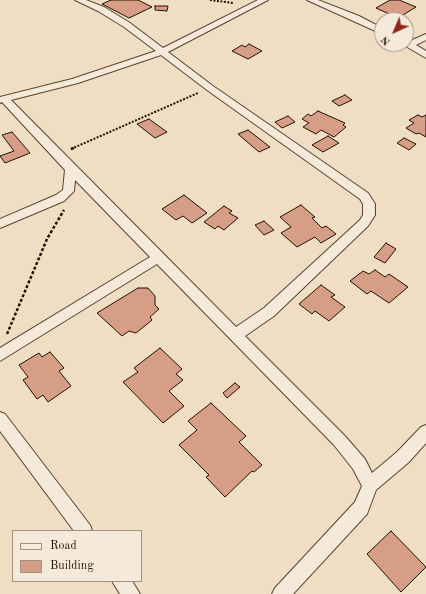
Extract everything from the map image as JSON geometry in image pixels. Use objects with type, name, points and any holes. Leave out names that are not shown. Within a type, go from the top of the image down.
[{"type":"street","points":[[81,0],[101,9],[128,25],[210,88],[364,196],[369,204],[369,215],[364,223],[280,302],[235,335]]},
{"type":"street","points":[[2,99],[75,81],[162,52],[264,0]]},
{"type":"street","points":[[311,0],[374,27]]},
{"type":"street","points":[[414,42],[426,37]]},
{"type":"street","points":[[414,48],[426,55]]},
{"type":"street","points":[[2,99],[339,440],[359,464],[370,485]]},
{"type":"street","points":[[0,224],[60,198],[68,191],[71,169]]},
{"type":"street","points":[[0,355],[159,257]]},
{"type":"street","points":[[0,419],[83,530]]},
{"type":"street","points":[[281,594],[361,508],[370,485],[403,457],[426,432]]},
{"type":"street","points":[[122,582],[131,594]]},
{"type":"path","points":[[58,155],[210,88]]},
{"type":"path","points":[[5,340],[47,239],[63,212],[68,191]]},
{"type":"building","points":[[111,0],[138,0],[152,7],[129,18],[102,4]]},
{"type":"building","points":[[390,0],[399,0],[416,7],[408,12],[385,12],[376,8]]},
{"type":"building","points":[[155,6],[168,6],[167,11],[155,10]]},
{"type":"building","points":[[249,44],[262,51],[248,59],[232,51],[242,45],[245,47]]},
{"type":"building","points":[[345,95],[352,100],[339,106],[332,101]]},
{"type":"building","points":[[318,111],[345,123],[343,125],[346,127],[334,137],[321,130],[316,134],[303,127],[309,123],[302,119],[308,114],[311,116]]},
{"type":"building","points":[[418,115],[422,117],[426,115],[426,137],[419,133],[416,134],[406,128],[414,123],[409,120]]},
{"type":"building","points":[[288,116],[295,122],[282,128],[275,122]]},
{"type":"building","points":[[149,119],[167,132],[155,138],[137,124]]},
{"type":"building","points":[[248,130],[270,147],[259,152],[238,134]]},
{"type":"building","points":[[12,132],[30,153],[5,163],[0,156],[14,151],[2,135]]},
{"type":"building","points":[[328,136],[339,143],[323,152],[312,145]]},
{"type":"building","points":[[404,138],[416,144],[409,150],[397,143]]},
{"type":"building","points":[[184,195],[207,213],[192,223],[183,216],[176,220],[162,209]]},
{"type":"building","points":[[301,205],[315,217],[312,218],[322,228],[326,226],[336,234],[321,243],[315,237],[297,247],[281,233],[291,227],[280,217]]},
{"type":"building","points":[[224,206],[232,211],[229,213],[238,218],[224,230],[218,226],[215,229],[204,222]]},
{"type":"building","points":[[264,221],[274,230],[264,235],[255,225]]},
{"type":"building","points":[[386,243],[396,249],[385,263],[374,257]]},
{"type":"building","points":[[375,270],[385,277],[389,274],[408,287],[389,303],[371,291],[367,294],[350,281],[363,271],[369,274]]},
{"type":"building","points":[[321,285],[335,295],[331,297],[345,307],[329,321],[315,311],[312,314],[299,304]]},
{"type":"building","points":[[138,288],[148,288],[155,296],[155,305],[159,309],[150,317],[152,320],[136,333],[129,331],[122,336],[97,313]]},
{"type":"building","points":[[160,348],[182,369],[176,374],[183,380],[169,391],[184,406],[163,423],[123,382],[138,372],[134,368]]},
{"type":"building","points":[[50,352],[64,368],[59,371],[71,386],[48,402],[43,395],[37,399],[23,380],[28,377],[19,365],[39,353],[42,357]]},
{"type":"building","points":[[235,383],[240,387],[227,398],[223,393]]},
{"type":"building","points":[[211,403],[246,436],[239,442],[262,465],[254,472],[252,471],[225,497],[206,477],[209,475],[179,445],[197,430],[188,421]]},
{"type":"building","points":[[391,531],[426,567],[401,592],[367,554]]}]
